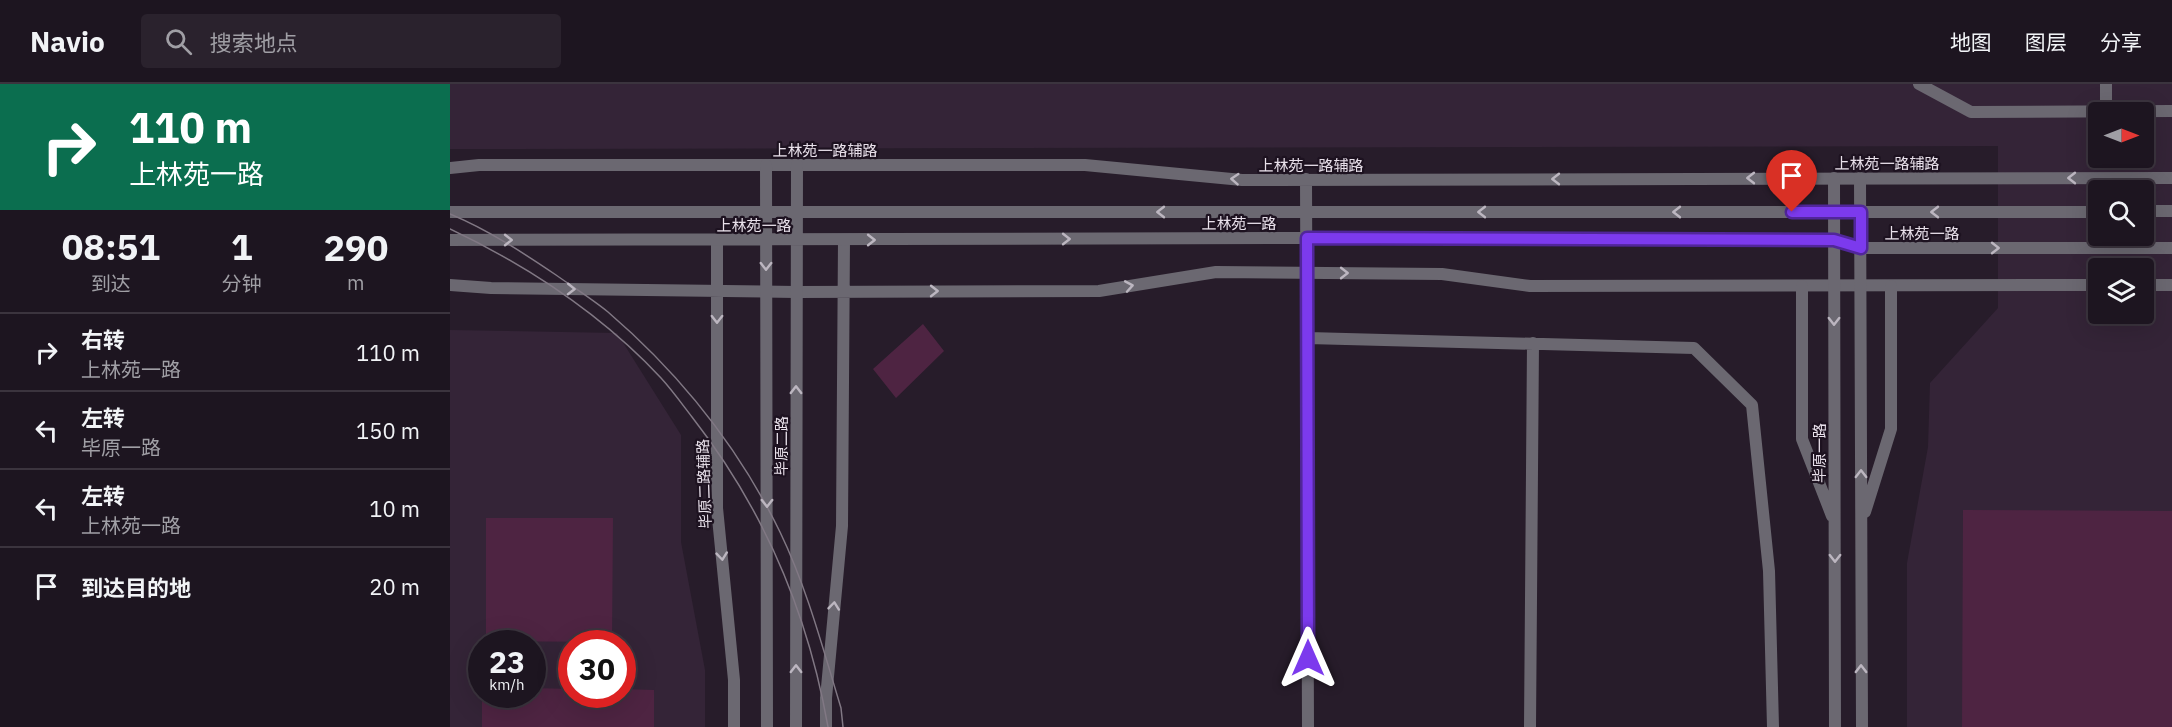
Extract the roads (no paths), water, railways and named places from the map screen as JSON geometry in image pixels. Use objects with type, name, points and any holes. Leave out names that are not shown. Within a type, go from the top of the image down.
[{"type":"street","points":[[1919,84],[1971,112],[2088,111]]},
{"type":"street","points":[[2106,84],[2106,102]]},
{"type":"street","points":[[2154,111],[2172,111]]},
{"type":"street","name":"上林苑一路辅路","points":[[450,168],[479,165],[1085,165],[1242,180],[2172,178]]},
{"type":"street","name":"毕原二路","points":[[766,165],[767,727]]},
{"type":"street","name":"毕原二路","points":[[796,727],[797,165]]},
{"type":"street","name":"毕原一路","points":[[1834,178],[1835,727]]},
{"type":"street","points":[[1860,178],[1862,727]]},
{"type":"street","points":[[1306,180],[1308,727]]},
{"type":"street","points":[[2154,212],[2172,211]]},
{"type":"street","name":"上林苑一路","points":[[450,212],[2088,212]]},
{"type":"street","name":"上林苑一路","points":[[450,240],[1307,238],[1834,240],[1861,248],[2172,248]]},
{"type":"street","name":"毕原二路辅路","points":[[717,240],[717,508],[734,680],[734,727]]},
{"type":"street","points":[[826,727],[826,698],[842,526],[844,240]]},
{"type":"street","points":[[450,285],[491,288],[796,292],[1099,291],[1216,272],[1442,274],[1530,286],[2088,285]]},
{"type":"street","points":[[2154,285],[2172,285]]},
{"type":"street","points":[[1802,286],[1802,439],[1834,522]]},
{"type":"street","points":[[1861,525],[1891,429],[1891,286]]},
{"type":"street","points":[[1308,338],[1694,348],[1752,405],[1769,571],[1773,727]]},
{"type":"street","points":[[1530,727],[1533,343]]},
{"type":"tram line","points":[[450,214],[518,250],[602,307],[659,360],[705,413],[746,471],[790,553],[821,641],[841,708],[843,727]]},
{"type":"tram line","points":[[450,229],[508,259],[589,313],[614,333],[661,378],[692,417],[740,488],[779,563],[808,643],[828,727]]}]
